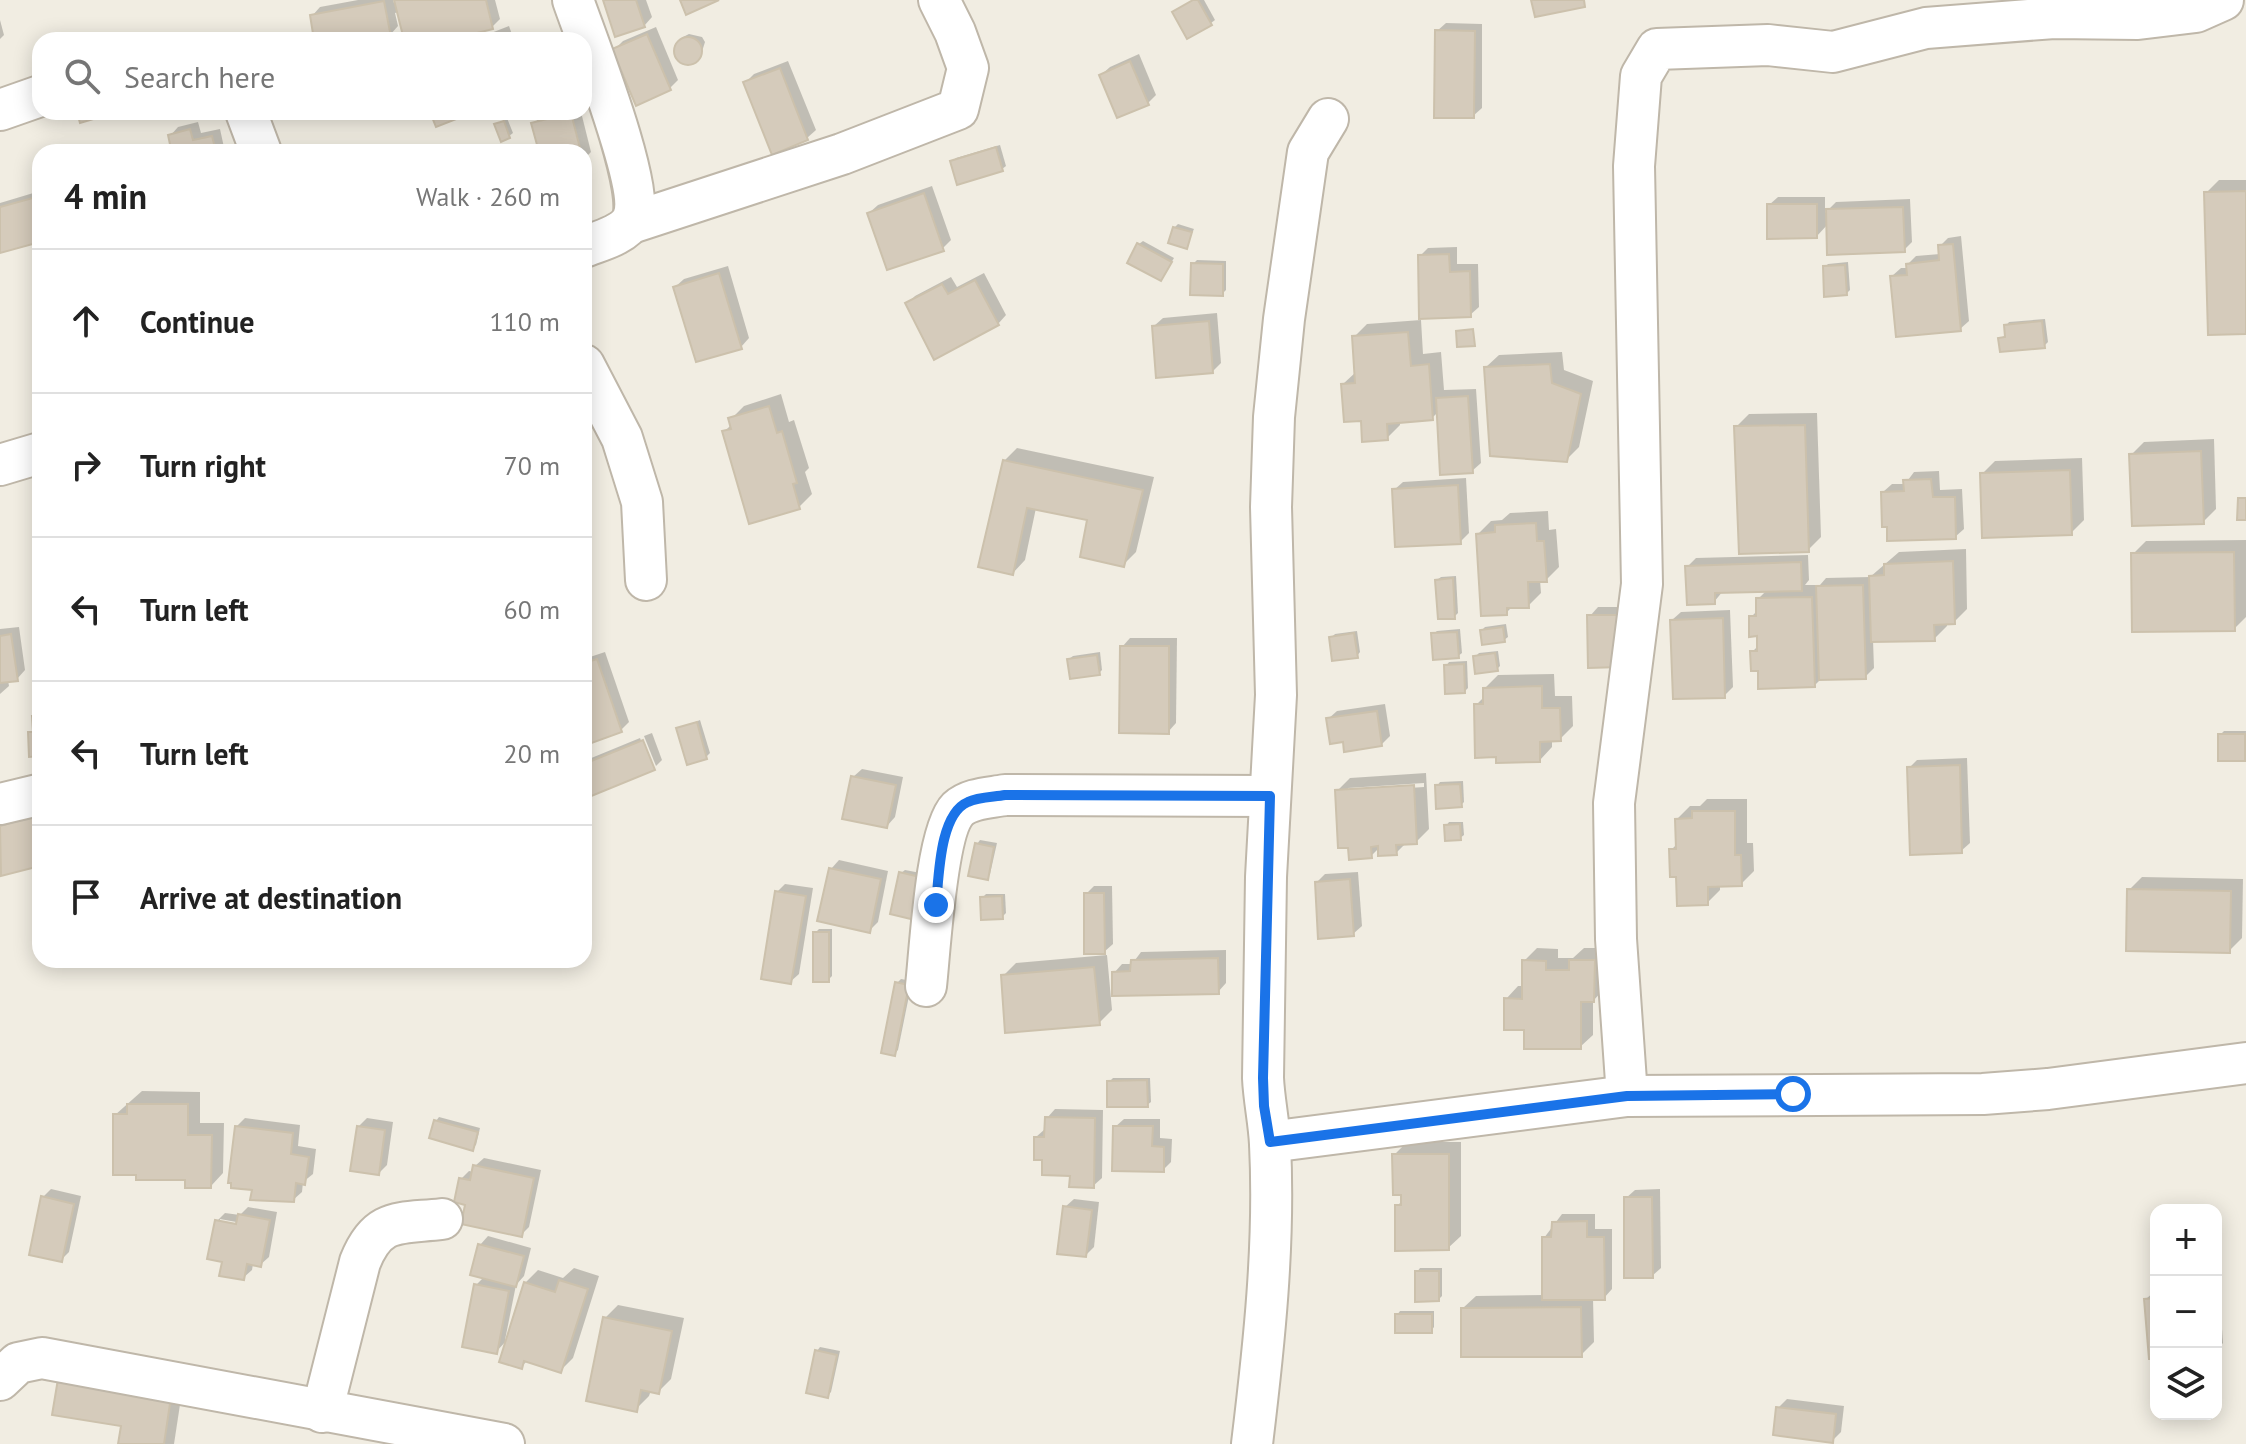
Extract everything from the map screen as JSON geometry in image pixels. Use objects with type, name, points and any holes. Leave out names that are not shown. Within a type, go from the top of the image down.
[{"type":"street","points":[[573,0],[584,32]]},
{"type":"street","points":[[592,244],[621,231],[631,223],[842,154],[958,109],[968,68],[939,0]]},
{"type":"street","points":[[1627,1096],[1616,939],[1614,803],[1642,584],[1634,166],[1641,76],[1657,49],[1768,45],[1833,52],[1926,28],[2054,18],[2138,19],[2196,12],[2223,0]]},
{"type":"street","points":[[592,54],[628,157],[635,196],[631,223]]},
{"type":"street","points":[[0,110],[32,99]]},
{"type":"street","points":[[1252,1444],[1263,1351],[1269,1253],[1270,1142],[1263,1078],[1270,796],[1276,695],[1271,507],[1274,417],[1308,152],[1328,119]]},
{"type":"street","points":[[249,120],[258,144]]},
{"type":"street","points":[[592,380],[622,438],[642,502],[646,580]]},
{"type":"street","points":[[0,465],[32,455]]},
{"type":"street","points":[[926,986],[942,849],[955,811],[968,802],[1005,795],[1270,796]]},
{"type":"street","points":[[0,804],[32,796]]},
{"type":"street","points":[[1270,1142],[1627,1096],[1983,1094],[2048,1089],[2246,1063]]},
{"type":"street","points":[[322,1412],[360,1262],[368,1242],[380,1229],[442,1219]]},
{"type":"street","points":[[0,1380],[18,1363],[42,1358],[504,1444]]},
{"type":"building","points":[[394,0],[486,0],[493,29],[481,32],[402,32]]},
{"type":"building","points":[[603,0],[636,0],[645,27],[615,37]]},
{"type":"building","points":[[680,0],[719,0],[686,15]]},
{"type":"building","points":[[1198,0],[1212,25],[1187,39],[1172,12]]},
{"type":"building","points":[[1531,0],[1584,0],[1585,7],[1535,17]]},
{"type":"building","points":[[384,1],[390,32],[313,32],[310,15]]},
{"type":"building","points":[[1435,30],[1475,31],[1474,118],[1434,118]]},
{"type":"building","points":[[647,34],[671,90],[636,106],[612,49]]},
{"type":"building","points":[[688,37],[698,41],[702,51],[698,61],[688,65],[678,61],[674,51],[678,41]]},
{"type":"building","points":[[1130,61],[1149,105],[1117,118],[1099,75]]},
{"type":"building","points":[[780,68],[808,140],[772,155],[743,82]]},
{"type":"building","points":[[433,120],[454,120],[436,127]]},
{"type":"building","points":[[573,120],[579,144],[537,144],[531,123]]},
{"type":"building","points":[[504,121],[510,138],[501,142],[494,124]]},
{"type":"building","points":[[190,129],[193,140],[212,136],[214,144],[170,144],[168,135]]},
{"type":"building","points":[[996,147],[1003,171],[957,185],[950,161]]},
{"type":"building","points":[[2246,191],[2246,334],[2208,335],[2204,192]]},
{"type":"building","points":[[924,193],[944,251],[887,270],[867,213]]},
{"type":"building","points":[[32,198],[32,244],[0,253],[0,207]]},
{"type":"building","points":[[1767,204],[1817,204],[1817,238],[1767,239]]},
{"type":"building","points":[[1903,207],[1905,252],[1827,255],[1826,209]]},
{"type":"building","points":[[1173,227],[1192,232],[1187,249],[1168,243]]},
{"type":"building","points":[[1137,243],[1172,262],[1161,281],[1127,263]]},
{"type":"building","points":[[1953,244],[1961,331],[1896,337],[1890,276],[1907,275],[1906,264],[1939,260],[1938,245]]},
{"type":"building","points":[[1449,254],[1450,272],[1470,271],[1471,317],[1419,319],[1418,255]]},
{"type":"building","points":[[1191,263],[1223,264],[1223,296],[1190,295]]},
{"type":"building","points":[[1845,265],[1847,295],[1824,297],[1823,266]]},
{"type":"building","points":[[719,273],[742,349],[696,362],[673,287]]},
{"type":"building","points":[[975,280],[999,325],[934,360],[905,303],[942,284],[948,294]]},
{"type":"building","points":[[1209,321],[1213,373],[1156,378],[1152,326]]},
{"type":"building","points":[[2042,321],[2045,348],[2000,352],[1998,338],[2005,337],[2004,325]]},
{"type":"building","points":[[1473,329],[1475,346],[1457,347],[1456,331]]},
{"type":"building","points":[[1408,332],[1411,366],[1429,364],[1433,420],[1387,424],[1388,440],[1362,442],[1361,421],[1344,422],[1341,384],[1355,383],[1352,336]]},
{"type":"building","points":[[1550,364],[1552,383],[1581,394],[1567,462],[1490,456],[1484,367]]},
{"type":"building","points":[[1468,396],[1473,473],[1440,475],[1436,398]]},
{"type":"building","points":[[769,406],[777,433],[782,431],[797,483],[793,484],[800,509],[749,524],[722,431],[731,429],[728,418]]},
{"type":"building","points":[[1805,425],[1809,552],[1739,554],[1734,426]]},
{"type":"building","points":[[2201,451],[2204,524],[2132,526],[2129,454]]},
{"type":"building","points":[[1003,460],[1143,490],[1124,567],[1080,557],[1087,520],[1027,508],[1013,575],[978,567]]},
{"type":"building","points":[[2070,470],[2072,535],[1982,538],[1980,473]]},
{"type":"building","points":[[1931,479],[1933,497],[1955,497],[1956,539],[1887,541],[1887,527],[1882,527],[1881,492],[1904,491],[1903,480]]},
{"type":"building","points":[[1458,485],[1461,544],[1395,547],[1392,489]]},
{"type":"building","points":[[2238,498],[2246,498],[2246,520],[2237,520]]},
{"type":"building","points":[[1536,523],[1537,541],[1544,541],[1547,582],[1528,582],[1529,608],[1507,608],[1507,615],[1481,616],[1476,534],[1495,532],[1495,525]]},
{"type":"building","points":[[2234,552],[2235,631],[2132,632],[2131,553]]},
{"type":"building","points":[[1953,561],[1955,624],[1934,625],[1935,641],[1871,642],[1869,576],[1884,575],[1884,564]]},
{"type":"building","points":[[1801,562],[1802,591],[1715,593],[1715,604],[1687,605],[1685,566]]},
{"type":"building","points":[[1453,578],[1455,619],[1438,619],[1435,580]]},
{"type":"building","points":[[1863,585],[1866,679],[1819,680],[1816,586]]},
{"type":"building","points":[[1812,597],[1815,687],[1758,689],[1758,671],[1751,671],[1750,651],[1757,651],[1757,636],[1749,637],[1749,616],[1756,616],[1756,598]]},
{"type":"building","points":[[1587,615],[1620,615],[1621,667],[1588,668]]},
{"type":"building","points":[[1723,618],[1725,698],[1673,699],[1670,620]]},
{"type":"building","points":[[1503,627],[1505,642],[1482,645],[1480,630]]},
{"type":"building","points":[[1457,632],[1459,658],[1433,660],[1431,633]]},
{"type":"building","points":[[1354,633],[1358,658],[1332,661],[1329,637]]},
{"type":"building","points":[[11,634],[18,681],[0,683],[0,636]]},
{"type":"building","points":[[1120,646],[1169,646],[1169,734],[1119,733]]},
{"type":"building","points":[[1495,653],[1498,671],[1475,674],[1473,656]]},
{"type":"building","points":[[1097,655],[1100,675],[1070,679],[1067,659]]},
{"type":"building","points":[[597,659],[622,732],[592,743],[592,661]]},
{"type":"building","points":[[1464,664],[1465,693],[1445,694],[1444,665]]},
{"type":"building","points":[[1542,686],[1542,708],[1560,708],[1561,741],[1540,742],[1540,762],[1496,763],[1496,757],[1475,758],[1474,704],[1483,704],[1483,688]]},
{"type":"building","points":[[1377,711],[1382,746],[1344,752],[1343,742],[1330,744],[1326,718]]},
{"type":"building","points":[[697,722],[707,759],[687,765],[676,728]]},
{"type":"building","points":[[28,732],[32,732],[32,757],[29,757]]},
{"type":"building","points":[[2218,734],[2245,734],[2245,761],[2218,761]]},
{"type":"building","points":[[643,740],[655,770],[592,796],[592,761]]},
{"type":"building","points":[[1960,765],[1962,853],[1910,855],[1907,767]]},
{"type":"building","points":[[851,776],[896,785],[887,828],[842,819]]},
{"type":"building","points":[[1460,784],[1462,807],[1436,809],[1435,785]]},
{"type":"building","points":[[1414,785],[1417,844],[1396,845],[1397,855],[1378,856],[1378,846],[1371,847],[1372,858],[1349,860],[1348,848],[1338,848],[1335,790]]},
{"type":"building","points":[[1692,811],[1735,811],[1735,855],[1741,855],[1742,886],[1708,887],[1708,905],[1677,906],[1676,877],[1670,877],[1669,849],[1676,849],[1675,819],[1692,818]]},
{"type":"building","points":[[32,817],[32,868],[1,876],[0,826]]},
{"type":"building","points":[[1460,824],[1461,840],[1445,841],[1444,825]]},
{"type":"building","points":[[975,843],[994,847],[988,880],[968,876]]},
{"type":"building","points":[[829,868],[881,879],[870,933],[817,921]]},
{"type":"building","points":[[899,872],[924,878],[915,920],[890,914]]},
{"type":"building","points":[[1350,879],[1354,936],[1318,939],[1315,882]]},
{"type":"building","points":[[2127,889],[2231,891],[2230,953],[2126,951]]},
{"type":"building","points":[[775,891],[806,896],[791,984],[761,979]]},
{"type":"building","points":[[1084,893],[1104,893],[1105,954],[1084,954]]},
{"type":"building","points":[[1002,896],[1003,919],[981,920],[980,897]]},
{"type":"building","points":[[813,932],[829,932],[829,982],[813,982]]},
{"type":"building","points":[[1218,958],[1219,994],[1112,996],[1112,972],[1130,971],[1131,960]]},
{"type":"building","points":[[1522,960],[1546,961],[1546,970],[1569,970],[1569,960],[1595,960],[1594,1002],[1581,1002],[1581,1049],[1524,1049],[1524,1030],[1504,1030],[1504,998],[1522,999]]},
{"type":"building","points":[[1094,967],[1100,1025],[1005,1033],[1001,975]]},
{"type":"building","points":[[895,982],[909,985],[895,1056],[881,1053]]},
{"type":"building","points":[[1147,1080],[1148,1107],[1107,1107],[1107,1081]]},
{"type":"building","points":[[127,1104],[188,1104],[188,1135],[212,1135],[211,1188],[185,1188],[185,1180],[136,1180],[136,1175],[113,1175],[113,1114],[127,1114]]},
{"type":"building","points":[[1045,1117],[1095,1118],[1094,1188],[1069,1187],[1070,1176],[1042,1175],[1042,1160],[1034,1160],[1034,1137],[1044,1137]]},
{"type":"building","points":[[434,1120],[478,1132],[473,1151],[429,1138]]},
{"type":"building","points":[[235,1126],[293,1133],[291,1154],[309,1157],[305,1185],[296,1183],[294,1202],[250,1200],[252,1190],[231,1188],[231,1183],[228,1183]]},
{"type":"building","points":[[357,1126],[385,1130],[379,1175],[350,1171]]},
{"type":"building","points":[[1113,1126],[1153,1126],[1152,1146],[1164,1147],[1164,1172],[1112,1171]]},
{"type":"building","points":[[1392,1154],[1449,1154],[1449,1250],[1395,1251],[1395,1205],[1401,1205],[1401,1195],[1393,1195]]},
{"type":"building","points":[[473,1165],[534,1178],[522,1237],[461,1224],[465,1205],[454,1202],[459,1178],[470,1180]]},
{"type":"building","points":[[41,1196],[74,1204],[62,1262],[29,1255]]},
{"type":"building","points":[[1624,1197],[1652,1197],[1653,1278],[1624,1278]]},
{"type":"building","points":[[1063,1206],[1092,1210],[1086,1257],[1057,1254]]},
{"type":"building","points":[[238,1214],[270,1220],[261,1267],[247,1264],[244,1280],[219,1276],[222,1262],[207,1259],[215,1220],[236,1224]]},
{"type":"building","points":[[1587,1221],[1587,1237],[1604,1237],[1605,1300],[1542,1300],[1542,1237],[1551,1237],[1552,1222]]},
{"type":"building","points":[[478,1244],[524,1256],[516,1287],[470,1275]]},
{"type":"building","points":[[1415,1271],[1439,1271],[1439,1301],[1415,1302]]},
{"type":"building","points":[[559,1280],[588,1289],[561,1373],[524,1361],[522,1369],[499,1362],[524,1282],[555,1292]]},
{"type":"building","points":[[474,1284],[509,1291],[497,1354],[462,1347]]},
{"type":"building","points":[[2150,1298],[2150,1359],[2149,1359],[2144,1299]]},
{"type":"building","points":[[1581,1307],[1582,1357],[1461,1357],[1461,1308]]},
{"type":"building","points":[[1395,1314],[1432,1314],[1432,1333],[1395,1333]]},
{"type":"building","points":[[603,1317],[672,1331],[659,1394],[641,1390],[637,1412],[586,1401]]},
{"type":"building","points":[[815,1350],[837,1355],[828,1398],[806,1393]]},
{"type":"building","points":[[58,1379],[171,1397],[164,1444],[118,1444],[121,1426],[52,1415]]},
{"type":"building","points":[[1776,1407],[1836,1414],[1833,1443],[1773,1435]]},
{"type":"route","points":[[936,905],[942,849],[948,826],[955,811],[968,802],[1005,795],[1270,796],[1263,1078],[1270,1142],[1627,1096],[1793,1094]]}]
